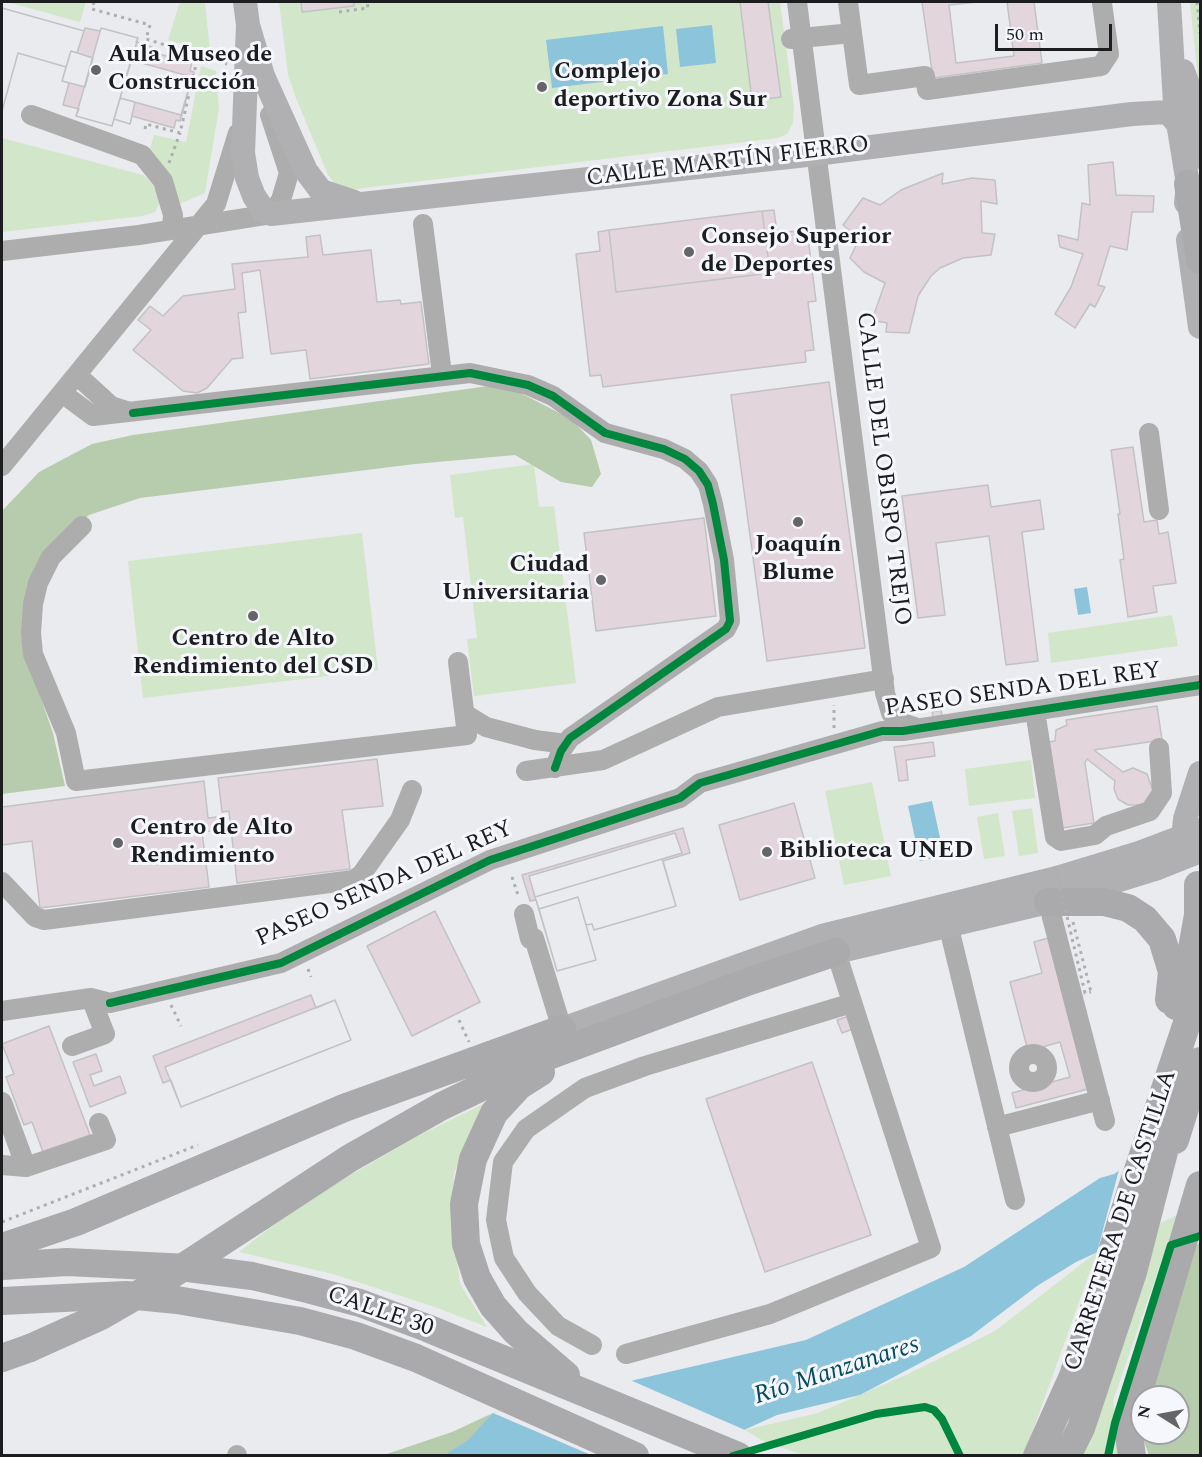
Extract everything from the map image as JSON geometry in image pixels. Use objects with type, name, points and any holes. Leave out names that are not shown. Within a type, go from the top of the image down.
[{"type":"highway","points":[[1188,184],[1200,260]]},
{"type":"highway","points":[[1129,1197],[1162,1051],[1190,960],[1198,915],[1199,886]]},
{"type":"highway","points":[[1060,908],[1104,902],[1128,908],[1145,919],[1162,939],[1172,972],[1162,1051]]},
{"type":"highway","points":[[2,1358],[99,1317],[165,1279],[350,1158],[442,1106],[538,1060],[644,1019],[836,952]]},
{"type":"highway","name":"CARRETERA DE CASTILLA","points":[[1054,1452],[1073,1376],[1129,1197],[1200,984]]},
{"type":"highway","name":"CARRETERA DE CASTILLA","points":[[1054,1452],[1081,1428],[1133,1272],[1200,1000]]},
{"type":"highway","points":[[584,1390],[516,1332],[493,1306],[477,1278],[466,1244],[464,1204],[473,1159],[494,1113],[519,1086],[553,1064],[644,1019]]},
{"type":"highway","points":[[2,1247],[76,1222],[344,1108],[562,1029]]},
{"type":"highway","points":[[1158,1177],[1181,1126],[1199,1066]]},
{"type":"highway","points":[[1132,1455],[1129,1435],[1135,1404],[1186,1239],[1200,1185]]},
{"type":"highway","name":"CALLE 30","points":[[2,1266],[67,1262],[188,1268],[252,1276],[360,1303],[584,1390],[738,1455]]},
{"type":"highway","name":"CALLE 30","points":[[2,1301],[126,1295],[177,1300],[289,1319],[356,1336],[416,1358],[635,1455]]},
{"type":"main road","points":[[1169,2],[1172,113],[1188,184],[1186,228],[1200,327]]},
{"type":"main road","points":[[247,13],[263,76],[312,182],[321,191],[338,198],[371,204]]},
{"type":"main road","points":[[247,13],[248,77],[243,119],[247,178],[259,204],[271,214]]},
{"type":"main road","points":[[1172,59],[1182,69],[1190,90],[1200,157]]},
{"type":"main road","name":"CALLE MARTÍN FIERRO","points":[[271,214],[1172,113]]},
{"type":"main road","points":[[1199,886],[1188,806],[1200,773]]},
{"type":"main road","points":[[836,952],[948,924],[1060,908],[1192,844]]},
{"type":"main road","points":[[562,1029],[822,936],[1192,844]]},
{"type":"street","name":"CALLE DEL OBISPO TREJO","points":[[797,2],[795,39],[816,154],[884,686],[891,713],[897,721],[917,728]]},
{"type":"street","points":[[848,2],[859,85],[925,76],[927,90],[1101,66],[1109,54],[1108,2]]},
{"type":"street","points":[[795,39],[852,33]]},
{"type":"street","points":[[2,251],[164,231],[271,214],[286,189],[289,173],[272,120],[263,76]]},
{"type":"street","points":[[31,115],[142,155],[163,181],[172,215],[164,231],[171,260]]},
{"type":"street","points":[[2,466],[216,204],[243,119]]},
{"type":"street","points":[[423,224],[441,374]]},
{"type":"street","points":[[62,393],[92,416],[133,413],[441,374],[470,373],[528,385],[553,396],[605,433],[664,449],[685,459],[699,471],[708,485],[724,560],[730,621],[726,629],[621,701],[566,744],[555,768]]},
{"type":"street","points":[[77,375],[111,406],[133,413]]},
{"type":"street","points":[[1149,433],[1160,510]]},
{"type":"street","points":[[82,526],[51,557],[38,583],[33,604],[31,633],[33,654],[66,733],[76,780],[467,735],[458,662]]},
{"type":"street","name":"PASEO SENDA DEL REY","points":[[2,1011],[100,1000],[281,963],[490,860],[680,798],[700,783],[872,734],[1200,685]]},
{"type":"street","name":"CALLE DEL OBISPO TREJO","points":[[872,734],[881,718],[884,686]]},
{"type":"street","points":[[526,771],[603,760],[718,707],[884,686]]},
{"type":"street","points":[[1035,711],[1055,837],[1061,841],[1095,835],[1106,826],[1150,811],[1162,793],[1158,748]]},
{"type":"street","points":[[465,714],[486,728],[535,740],[566,744]]},
{"type":"street","points":[[2,882],[35,917],[44,920],[353,880],[361,875],[400,820],[412,790]]},
{"type":"street","points":[[525,906],[530,939],[534,938],[562,1029]]},
{"type":"street","points":[[1060,908],[1105,1121]]},
{"type":"street","points":[[948,924],[1015,1200]]},
{"type":"street","points":[[626,1354],[770,1314],[931,1248],[836,952]]},
{"type":"street","points":[[72,1046],[105,1034],[100,1000]]},
{"type":"street","points":[[592,1345],[558,1326],[527,1293],[504,1258],[496,1220],[503,1162],[525,1130],[585,1088],[645,1066],[852,1003]]},
{"type":"street","points":[[987,1082],[1020,1073]]},
{"type":"street","points":[[997,1127],[1100,1100]]},
{"type":"street","points":[[2,1102],[26,1167]]},
{"type":"street","points":[[2,1165],[26,1167],[106,1140],[99,1122]]},
{"type":"path","points":[[94,2],[92,9],[150,25],[146,39],[227,64]]},
{"type":"path","points":[[339,12],[368,8],[367,2]]},
{"type":"path","points":[[1197,2],[1200,33]]},
{"type":"path","points":[[163,181],[180,133],[198,56]]},
{"type":"path","points":[[145,129],[146,124],[180,133]]},
{"type":"path","points":[[1055,866],[1085,993],[1091,992],[1060,908]]},
{"type":"path","points":[[512,877],[519,900],[525,906]]},
{"type":"path","points":[[169,1001],[181,1026]]},
{"type":"path","points":[[459,1020],[471,1046]]},
{"type":"green space","points":[[7,2],[86,2],[80,22]]},
{"type":"green space","points":[[180,2],[205,2],[210,52],[168,40]]},
{"type":"green space","name":"Complejo deportivo Zona Sur","points":[[279,2],[780,2],[794,107],[793,123],[787,134],[778,138],[348,190],[336,185],[328,175],[296,98],[288,75]]},
{"type":"green space","points":[[1190,2],[1200,2],[1200,97]]},
{"type":"green space","points":[[201,66],[216,71],[219,108],[205,193],[177,205],[148,155],[154,135],[186,142]]},
{"type":"green space","points":[[2,138],[143,175],[151,182],[161,201],[155,212],[143,216],[2,232]]},
{"type":"green space","points":[[503,384],[571,419],[591,440],[601,474],[592,487],[561,482],[515,455],[415,464],[140,498],[89,515],[47,553],[24,605],[39,693],[53,733],[65,786],[2,794],[2,511],[39,472],[92,444],[133,435]]},
{"type":"green space","points":[[534,464],[539,507],[554,506],[576,683],[474,696],[467,639],[477,638],[463,517],[455,518],[450,475]]},
{"type":"green space","name":"Centro de Alto Rendimiento del CSD","points":[[362,533],[378,670],[143,698],[128,561]]},
{"type":"green space","points":[[1172,615],[1178,646],[1051,663],[1048,633]]},
{"type":"green space","points":[[1031,760],[1035,798],[969,806],[965,769]]},
{"type":"green space","points":[[872,782],[891,876],[844,885],[825,791]]},
{"type":"green space","points":[[1032,808],[1038,853],[1019,856],[1012,811]]},
{"type":"green space","points":[[998,813],[1005,856],[984,859],[977,817]]},
{"type":"green space","points":[[487,1102],[454,1173],[452,1224],[460,1284],[487,1327],[435,1307],[333,1274],[239,1252],[302,1203],[418,1136]]},
{"type":"green space","points":[[1177,1216],[1113,1401],[1122,1455],[1079,1456],[1160,1224]]},
{"type":"green space","points":[[1200,1243],[1200,1455],[1149,1455],[1145,1445],[1190,1445],[1190,1385],[1153,1385],[1194,1246]]},
{"type":"green space","points":[[1097,1252],[1024,1455],[804,1455],[765,1442],[745,1430],[818,1413],[906,1375],[995,1331]]},
{"type":"green space","points":[[493,1413],[591,1455],[381,1456],[452,1432]]},
{"type":"water","points":[[712,25],[716,63],[680,67],[676,29]]},
{"type":"water","points":[[663,26],[668,74],[552,88],[546,40]]},
{"type":"water","points":[[1087,587],[1091,613],[1078,615],[1074,589]]},
{"type":"water","points":[[932,801],[944,856],[920,861],[908,806]]},
{"type":"water","name":"Río Manzanares","points":[[1200,1117],[1200,1205],[1076,1262],[1037,1286],[971,1336],[860,1395],[777,1415],[689,1455],[443,1456],[467,1441],[493,1413],[806,1340],[964,1267],[1100,1178],[1114,1174]]},
{"type":"pier","points":[[1200,1115],[1200,1205],[1097,1252],[1120,1166]]},
{"type":"pier","points":[[630,1380],[745,1430],[689,1455],[591,1455],[493,1413]]},
{"type":"building","points":[[301,2],[354,2],[354,6],[302,12]]},
{"type":"building","points":[[740,2],[768,2],[781,97],[752,101]]},
{"type":"building","points":[[922,2],[978,2],[949,5],[956,63],[1014,56],[1007,2],[1034,2],[1042,63],[933,78]]},
{"type":"building","points":[[2,8],[84,31],[85,28],[100,31],[101,28],[138,38],[136,42],[152,47],[150,52],[192,62],[190,71],[194,72],[180,121],[176,120],[174,128],[132,116],[130,124],[114,119],[112,126],[76,116],[79,109],[63,105],[69,83],[62,81],[66,67],[18,53],[2,111]]},
{"type":"building","points":[[2,8],[84,31],[77,53],[71,51],[66,67],[18,53],[2,111]]},
{"type":"building","points":[[101,28],[138,38],[112,126],[76,116]]},
{"type":"building","points":[[71,51],[93,58],[85,87],[62,81]]},
{"type":"building","points":[[131,60],[192,77],[181,115],[120,98]]},
{"type":"building","points":[[120,98],[135,102],[130,124],[114,119]]},
{"type":"building","points":[[1113,162],[1116,195],[1154,196],[1153,212],[1132,212],[1127,250],[1110,246],[1098,285],[1105,287],[1095,307],[1090,304],[1075,328],[1055,314],[1071,287],[1083,254],[1060,247],[1058,235],[1078,240],[1082,203],[1090,205],[1088,165]]},
{"type":"building","points":[[943,173],[942,184],[972,178],[995,180],[997,204],[981,201],[982,233],[995,234],[991,255],[963,258],[940,268],[931,276],[918,296],[909,333],[886,332],[887,323],[872,320],[885,283],[864,272],[850,258],[859,239],[843,225],[863,198],[880,205],[901,190]]},
{"type":"building","points":[[774,210],[777,233],[807,230],[816,301],[808,302],[814,350],[805,351],[806,362],[603,387],[601,375],[590,376],[576,254],[600,251],[598,232],[609,230],[616,292],[770,273],[762,211]]},
{"type":"building","name":"Consejo Superior de Deportes","points":[[762,211],[770,273],[616,292],[609,230]]},
{"type":"building","points":[[320,235],[323,255],[371,250],[377,302],[400,300],[401,304],[421,302],[429,364],[310,379],[306,350],[271,354],[260,270],[242,273],[246,312],[238,313],[243,358],[232,359],[207,388],[197,393],[183,391],[133,350],[151,330],[138,320],[150,306],[163,316],[183,296],[235,289],[232,264],[308,257],[306,237]]},
{"type":"building","name":"Joaquín Blume","points":[[829,382],[865,648],[767,661],[731,395]]},
{"type":"building","points":[[1133,447],[1144,522],[1157,520],[1159,534],[1168,532],[1176,583],[1153,586],[1157,612],[1128,617],[1120,560],[1124,559],[1118,514],[1120,514],[1111,450]]},
{"type":"building","points":[[988,485],[991,507],[1040,500],[1044,529],[1022,532],[1038,661],[1006,665],[989,536],[936,543],[945,615],[918,618],[902,496]]},
{"type":"building","points":[[704,518],[716,616],[596,631],[584,533]]},
{"type":"building","points":[[1157,706],[1162,740],[1094,750],[1123,772],[1133,768],[1147,774],[1152,788],[1155,788],[1144,811],[1139,805],[1128,805],[1118,799],[1114,789],[1115,781],[1087,759],[1085,763],[1094,823],[1063,828],[1049,742],[1055,741],[1056,730],[1067,725],[1066,720]]},
{"type":"building","points":[[941,710],[942,716],[933,717],[932,712]]},
{"type":"building","points":[[933,742],[935,756],[906,760],[908,780],[899,781],[894,747]]},
{"type":"building","points":[[377,759],[383,806],[342,810],[350,869],[237,883],[229,811],[222,812],[218,778]]},
{"type":"building","name":"Centro de Alto Rendimiento","points":[[204,781],[208,818],[217,817],[219,830],[202,832],[209,887],[40,908],[32,841],[2,845],[2,807]]},
{"type":"building","name":"Biblioteca UNED","points":[[794,803],[815,878],[740,900],[719,825]]},
{"type":"building","points":[[683,828],[690,853],[663,861],[676,906],[594,930],[592,924],[586,925],[596,960],[557,971],[536,900],[530,901],[522,875]]},
{"type":"building","points":[[675,833],[682,853],[535,897],[529,876]]},
{"type":"building","points":[[662,859],[676,906],[594,930],[592,924],[586,925],[578,897],[539,909],[535,897]]},
{"type":"building","points":[[578,897],[596,960],[557,971],[539,909]]},
{"type":"building","points":[[435,911],[480,1002],[412,1036],[367,946]]},
{"type":"building","points":[[1048,938],[1088,1089],[1016,1108],[1012,1093],[1070,1077],[1060,1042],[1028,1051],[1010,982],[1042,973],[1034,942]]},
{"type":"building","points":[[311,995],[316,1008],[335,1000],[351,1040],[181,1107],[171,1080],[163,1083],[153,1056]]},
{"type":"building","points":[[335,1000],[351,1040],[181,1107],[165,1067]]},
{"type":"building","points":[[849,1016],[853,1029],[842,1033],[837,1020]]},
{"type":"building","points":[[49,1026],[90,1135],[43,1152],[32,1122],[24,1125],[6,1077],[14,1074],[2,1044]]},
{"type":"building","points":[[96,1054],[102,1071],[90,1075],[94,1086],[120,1076],[126,1093],[90,1107],[73,1062]]},
{"type":"building","points":[[812,1062],[871,1235],[765,1272],[706,1099]]},
{"type":"cycle path","points":[[133,413],[470,373],[528,385],[553,396],[605,433],[664,449],[685,459],[699,471],[708,485],[724,560],[730,621],[726,629],[570,738],[561,751],[555,768]]},
{"type":"cycle path","points":[[110,1003],[281,963],[490,860],[680,798],[700,783],[882,731],[903,731],[1200,685]]},
{"type":"cycle path","points":[[1108,1456],[1115,1423],[1171,1245],[1200,1236]]},
{"type":"cycle path","points":[[733,1456],[876,1414],[925,1407],[934,1410],[942,1419],[960,1456]]},
{"type":"place","name":"Aula Museo de Construcción","points":[[96,70]]},
{"type":"place","name":"Complejo deportivo Zona Sur","points":[[542,87]]},
{"type":"place","name":"Consejo Superior de Deportes","points":[[689,252]]},
{"type":"place","name":"Joaquín Blume","points":[[798,522]]},
{"type":"place","name":"Ciudad Universitaria","points":[[601,580]]},
{"type":"place","name":"Centro de Alto Rendimiento del CSD","points":[[253,616]]},
{"type":"place","name":"Centro de Alto Rendimiento","points":[[118,843]]},
{"type":"place","name":"Biblioteca UNED","points":[[767,852]]}]
